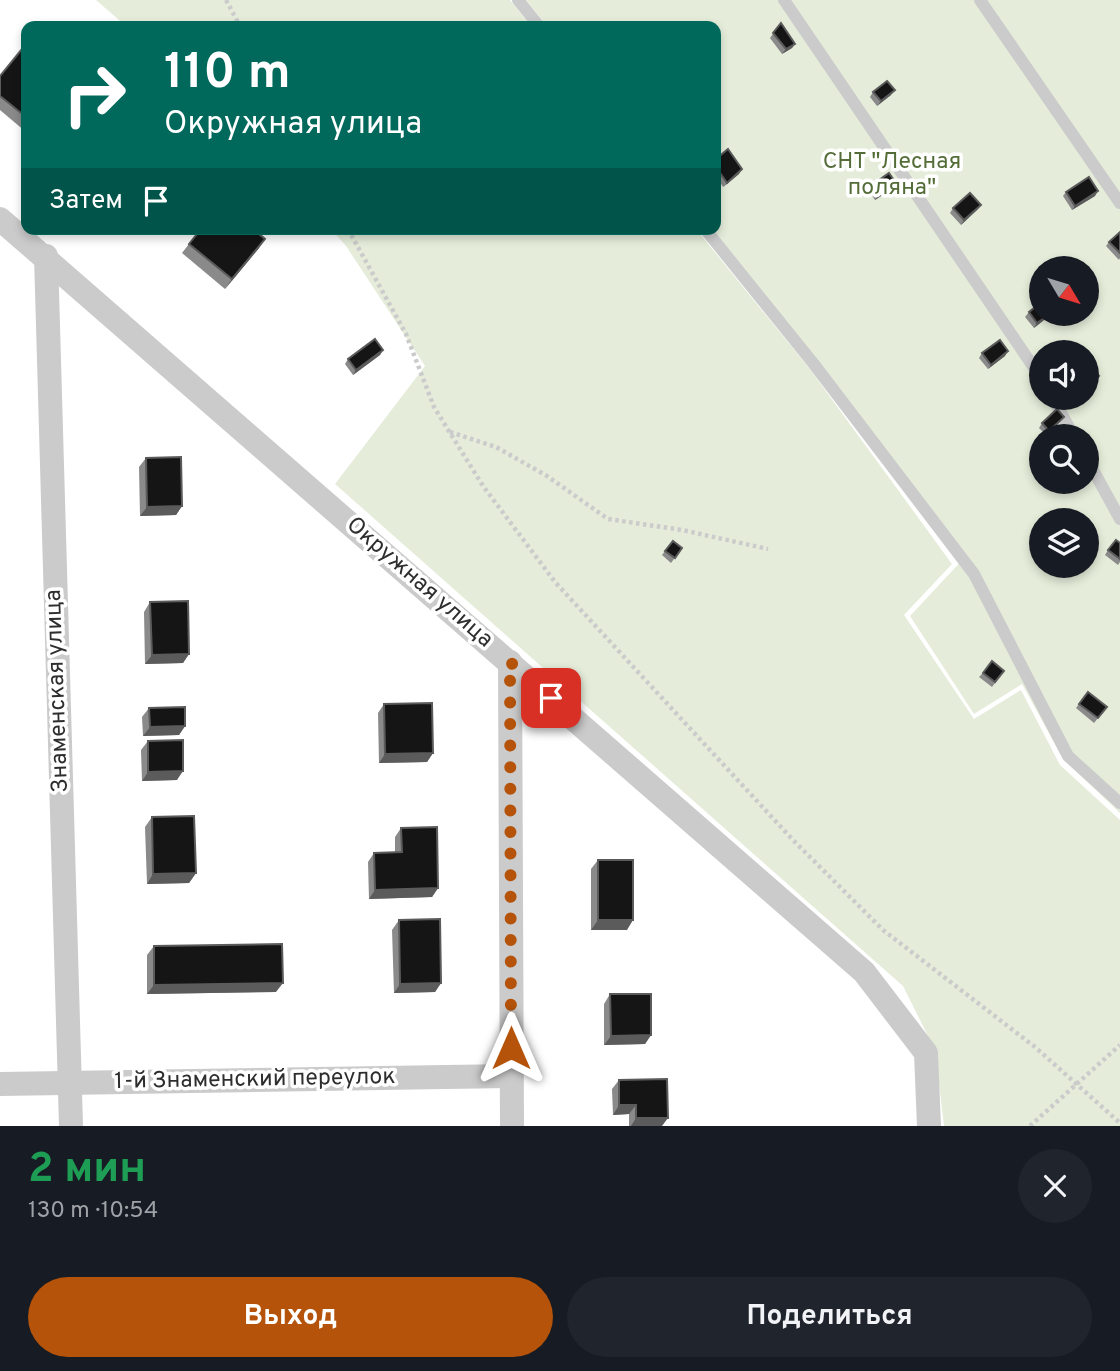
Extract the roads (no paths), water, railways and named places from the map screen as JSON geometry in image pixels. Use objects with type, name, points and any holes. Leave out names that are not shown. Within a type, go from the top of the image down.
[{"type":"street","name":"Окружная улица","points":[[0,219],[46,256],[864,972],[926,1053],[929,1126]]},
{"type":"street","name":"Знаменская улица","points":[[46,256],[71,1126]]},
{"type":"street","points":[[510,662],[512,1126]]},
{"type":"street","name":"1-й Знаменский переулок","points":[[0,1084],[511,1076]]},
{"type":"lane","points":[[518,0],[535,21]]},
{"type":"lane","points":[[784,0],[1029,360]]},
{"type":"lane","points":[[980,0],[1120,203]]},
{"type":"lane","points":[[710,235],[813,362],[974,575],[1069,756],[1120,803]]},
{"type":"lane","points":[[1099,481],[1120,519]]},
{"type":"park label","name":"СНТ \"Лесная поляна\"","points":[[892,175]]}]
